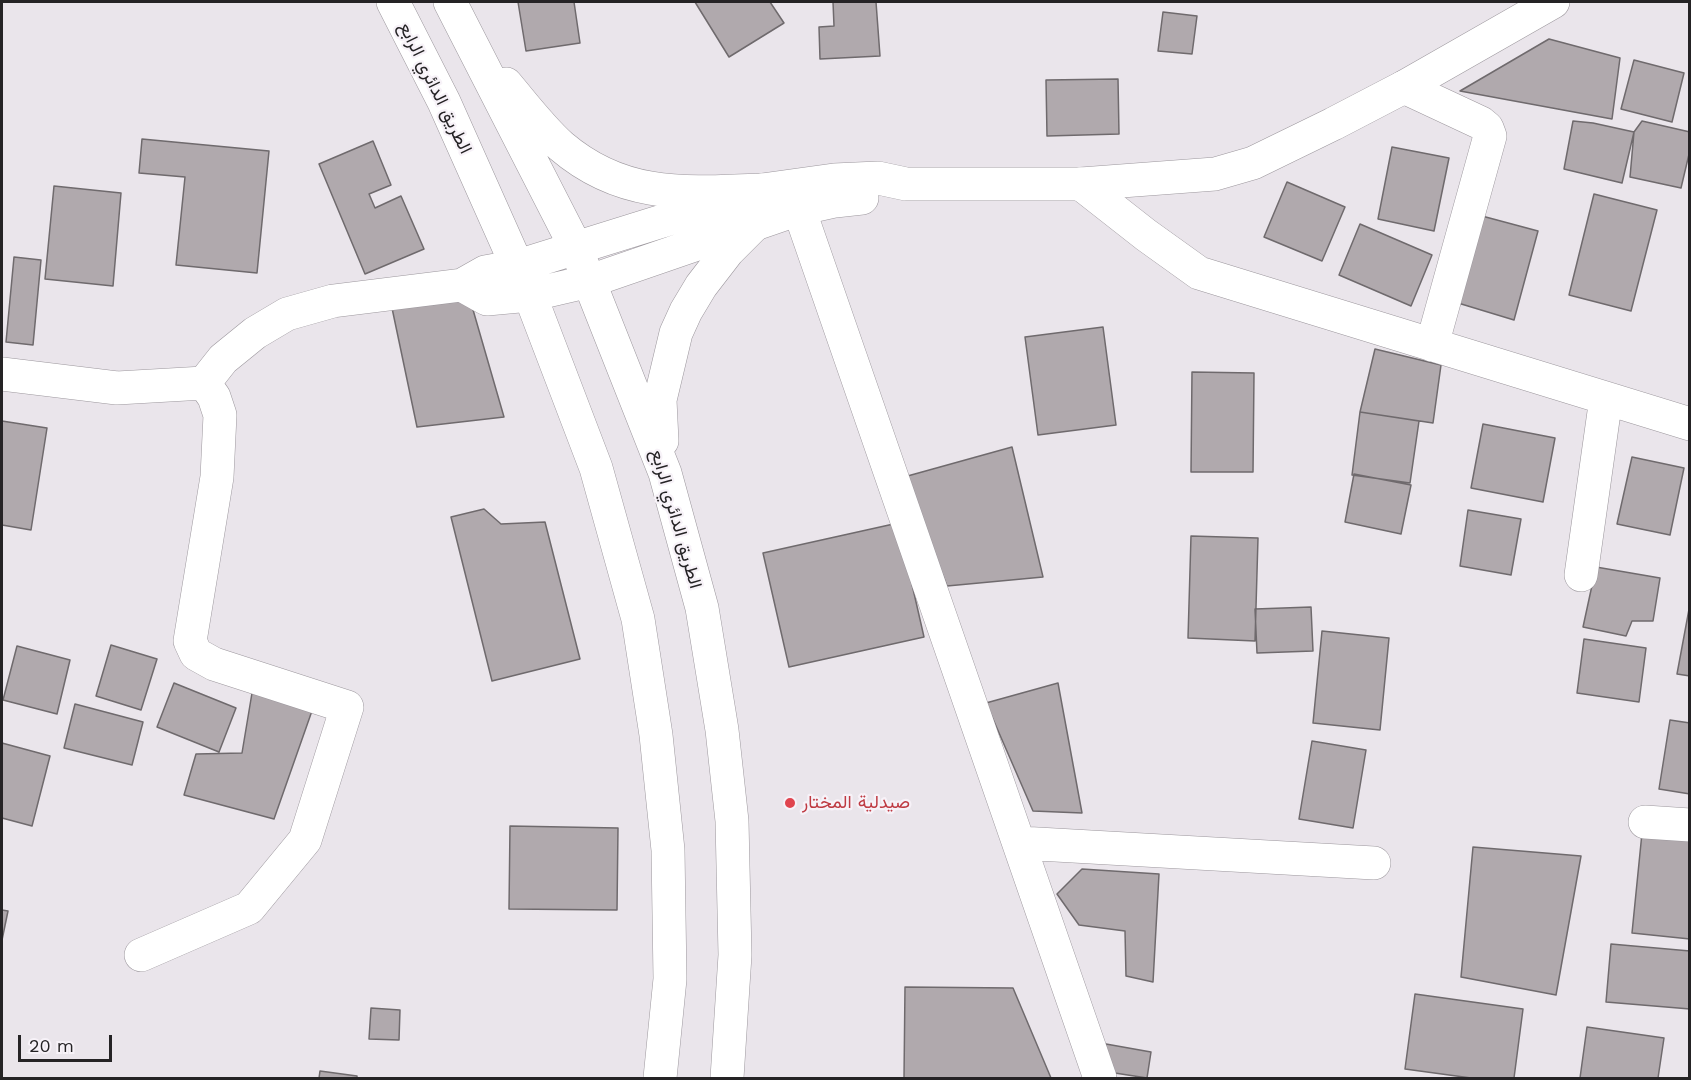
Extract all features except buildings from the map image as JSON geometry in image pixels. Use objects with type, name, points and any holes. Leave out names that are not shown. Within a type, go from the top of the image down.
[{"type":"street","name":"الطريق الدائري الرابع","points":[[393,2],[444,102],[524,280],[596,468],[638,619],[656,735],[668,850],[670,979],[660,1078]]},
{"type":"street","name":"الطريق الدائري الرابع","points":[[450,2],[591,281],[665,472],[702,608],[722,730],[732,821],[735,955],[727,1078]]},
{"type":"street","points":[[471,44],[560,145],[590,167],[611,178],[648,188],[687,193],[762,190],[811,182],[878,178],[906,184],[1081,184],[1215,174],[1253,162],[1284,149],[1404,87],[1553,2]]},
{"type":"street","points":[[1404,87],[1481,123],[1490,136],[1432,345]]},
{"type":"street","points":[[2,374],[117,388],[204,383],[223,359],[255,333],[287,314],[333,301],[462,285],[484,272],[524,280],[591,281],[799,209],[835,201],[882,196],[906,184]]},
{"type":"street","points":[[1081,184],[1199,273],[1689,424]]},
{"type":"street","points":[[524,280],[576,248],[762,190]]},
{"type":"street","points":[[799,209],[1100,1078]]},
{"type":"street","points":[[665,472],[660,400],[676,333],[701,286],[728,251],[754,225]]},
{"type":"street","points":[[141,955],[249,908],[305,840],[347,707],[214,664],[196,654],[190,641],[216,477],[220,415],[214,397],[204,383]]},
{"type":"street","points":[[1581,575],[1606,398]]},
{"type":"street","points":[[1645,822],[1689,825]]},
{"type":"street","points":[[1020,843],[1374,863]]},
{"type":"place","name":"صيدلية المختار","points":[[790,803]]}]
